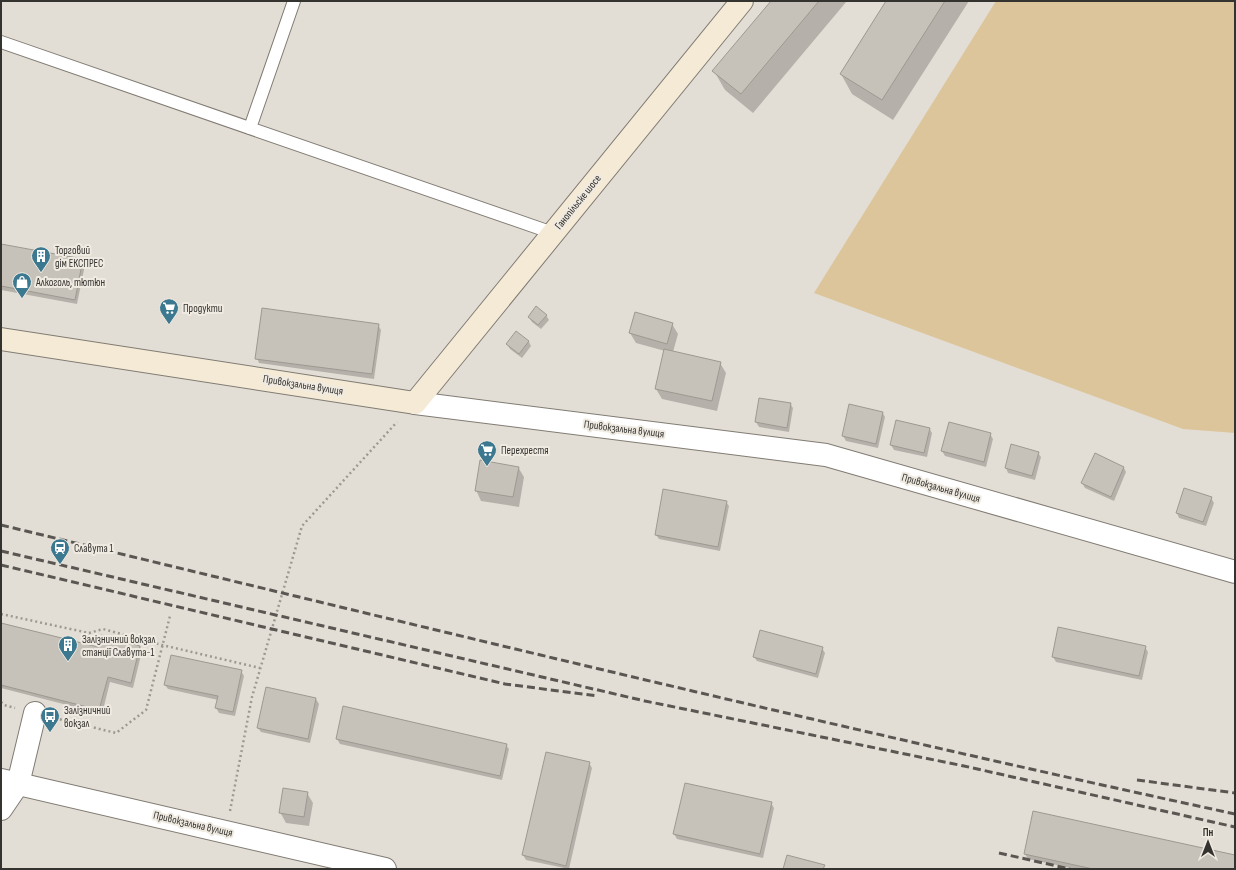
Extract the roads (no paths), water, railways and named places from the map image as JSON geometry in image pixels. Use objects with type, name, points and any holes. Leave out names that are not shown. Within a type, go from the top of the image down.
[{"type":"main road","name":"Ганопільске шосе","points":[[414,403],[742,1]]},
{"type":"main road","name":"Привокзальна вулиця","points":[[1,339],[414,403]]},
{"type":"street","name":"Привокзальна вулиця","points":[[414,403],[826,455],[1235,572]]},
{"type":"street","points":[[1,809],[9,782],[35,713]]},
{"type":"street","name":"Привокзальна вулиця","points":[[9,782],[385,869]]},
{"type":"lane","points":[[250,128],[294,1]]},
{"type":"lane","points":[[1,42],[553,233]]},
{"type":"railway","points":[[1,525],[771,710],[1235,814]]},
{"type":"railway","points":[[1,551],[645,701],[964,766],[1235,827]]},
{"type":"railway","points":[[1,565],[505,684],[598,696]]},
{"type":"railway","points":[[1137,780],[1235,793]]},
{"type":"railway","points":[[999,853],[1070,869]]},
{"type":"place","name":"Торговий дім ЕКСПРЕС","points":[[41,273]]},
{"type":"place","name":"Алкоголь, тютюн","points":[[22,299]]},
{"type":"place","name":"Продукти","points":[[169,325]]},
{"type":"place","name":"Перехрестя","points":[[487,467]]},
{"type":"place","name":"Славута 1","points":[[60,565]]},
{"type":"place","name":"Залізничний вокзал станції Славута-1","points":[[68,662]]},
{"type":"place","name":"Залізничний вокзал","points":[[50,733]]}]
